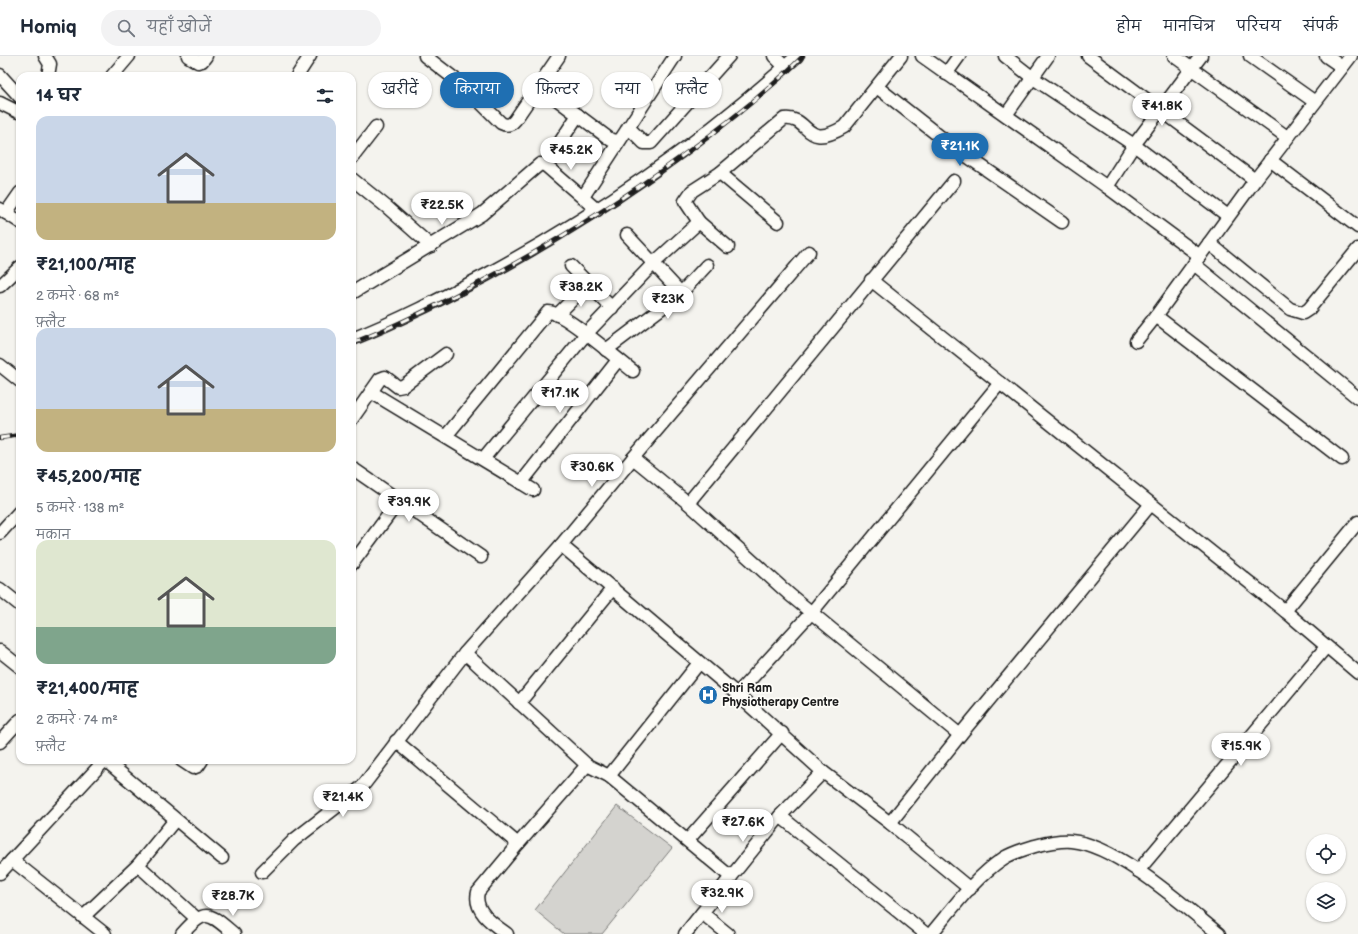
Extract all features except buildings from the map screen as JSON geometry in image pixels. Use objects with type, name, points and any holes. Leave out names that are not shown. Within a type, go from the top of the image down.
[{"type":"street","points":[[45,56],[50,64],[49,72]]},
{"type":"street","points":[[115,72],[129,56]]},
{"type":"street","points":[[188,56],[198,62],[202,61],[206,56]]},
{"type":"street","points":[[300,72],[310,56]]},
{"type":"street","points":[[425,56],[464,86],[504,124],[511,124],[523,108]]},
{"type":"street","points":[[548,72],[559,56]]},
{"type":"street","points":[[583,198],[675,56]]},
{"type":"street","points":[[628,127],[644,143],[651,143],[729,56]]},
{"type":"street","points":[[774,56],[785,67]]},
{"type":"street","points":[[356,337],[437,301],[544,243],[597,210],[687,149],[797,56]]},
{"type":"street","points":[[728,247],[699,222],[685,204],[686,199],[692,191],[720,173],[784,119],[795,120],[816,135],[832,134],[844,127],[901,56]]},
{"type":"street","points":[[922,56],[1107,187],[1197,260],[1358,398]]},
{"type":"street","points":[[946,74],[959,56]]},
{"type":"street","points":[[1005,56],[1033,78],[1134,145],[1228,216]]},
{"type":"street","points":[[1006,115],[1048,56]]},
{"type":"street","points":[[1088,56],[1255,180]]},
{"type":"street","points":[[1174,56],[1287,138]]},
{"type":"street","points":[[1107,187],[1134,145],[1201,56]]},
{"type":"street","points":[[1250,56],[1315,102]]},
{"type":"street","points":[[1326,56],[1342,67]]},
{"type":"street","points":[[1136,341],[1270,160],[1342,67],[1352,56],[1358,60]]},
{"type":"street","points":[[0,75],[16,93]]},
{"type":"street","points":[[877,87],[948,143],[1062,222]]},
{"type":"street","points":[[0,103],[16,111]]},
{"type":"street","points":[[568,108],[611,140],[619,141]]},
{"type":"street","points":[[545,165],[578,116]]},
{"type":"street","points":[[356,153],[376,127]]},
{"type":"street","points":[[1270,160],[1358,227]]},
{"type":"street","points":[[356,291],[482,214],[537,165],[545,165],[597,210]]},
{"type":"street","points":[[720,173],[778,222]]},
{"type":"street","points":[[356,182],[431,246]]},
{"type":"street","points":[[688,504],[871,280],[954,182]]},
{"type":"street","points":[[16,198],[3,211],[16,219]]},
{"type":"street","points":[[483,459],[586,334],[654,263],[699,222]]},
{"type":"street","points":[[627,234],[681,293]]},
{"type":"street","points":[[1209,243],[1290,309],[1302,313],[1309,309],[1358,249]]},
{"type":"street","points":[[262,872],[294,840],[362,787],[465,653],[561,545],[633,458],[809,252]]},
{"type":"street","points":[[606,350],[681,293],[706,265]]},
{"type":"street","points":[[571,266],[612,308]]},
{"type":"street","points":[[0,286],[16,270]]},
{"type":"street","points":[[871,280],[1285,611],[1358,673]]},
{"type":"street","points":[[557,314],[588,284]]},
{"type":"street","points":[[446,436],[545,314],[552,312],[557,314],[586,334],[633,371]]},
{"type":"street","points":[[1156,316],[1342,459]]},
{"type":"street","points":[[356,413],[383,378],[398,387],[405,386],[446,354]]},
{"type":"street","points":[[521,482],[618,360]]},
{"type":"street","points":[[0,365],[16,378]]},
{"type":"street","points":[[736,694],[812,612],[1000,383]]},
{"type":"street","points":[[371,392],[533,490]]},
{"type":"street","points":[[633,458],[812,612],[960,735]]},
{"type":"street","points":[[356,471],[481,557]]},
{"type":"street","points":[[356,559],[399,501]]},
{"type":"street","points":[[890,823],[960,735],[1151,504]]},
{"type":"street","points":[[0,534],[16,516]]},
{"type":"street","points":[[1285,611],[1358,522]]},
{"type":"street","points":[[561,545],[782,733],[823,772],[890,823],[970,889]]},
{"type":"street","points":[[519,703],[613,588]]},
{"type":"street","points":[[0,589],[16,602]]},
{"type":"street","points":[[1138,871],[1326,647]]},
{"type":"street","points":[[0,651],[16,663]]},
{"type":"street","points":[[465,653],[587,765],[609,776],[731,877]]},
{"type":"street","points":[[609,776],[699,663]]},
{"type":"street","points":[[0,742],[16,724]]},
{"type":"street","points":[[688,840],[782,733]]},
{"type":"street","points":[[396,741],[518,844]]},
{"type":"street","points":[[0,873],[101,764]]},
{"type":"street","points":[[110,764],[174,820],[222,858]]},
{"type":"street","points":[[187,764],[193,768],[199,764]]},
{"type":"street","points":[[507,934],[491,922],[479,908],[477,896],[481,887],[587,765]]},
{"type":"street","points":[[685,934],[780,816],[823,772]]},
{"type":"street","points":[[780,816],[926,934]]},
{"type":"street","points":[[83,917],[138,865],[174,820]]},
{"type":"street","points":[[931,934],[970,889],[1006,857],[1019,850],[1058,842],[1072,841],[1090,846],[1129,864],[1219,934]]},
{"type":"street","points":[[12,860],[105,934]]},
{"type":"street","points":[[138,865],[196,918]]},
{"type":"street","points":[[702,913],[728,934]]},
{"type":"street","points":[[182,934],[196,918],[206,916],[216,918],[234,934]]},
{"type":"shaded area","points":[[617,806],[672,848],[602,934],[564,934],[535,910]]},
{"type":"railway","points":[[356,341],[404,321],[455,296],[538,250],[611,205],[659,173],[745,108],[803,56]]},
{"type":"railway","points":[[0,438],[16,436]]},
{"type":"place","name":"Shri Ram Physiotherapy Centre","points":[[708,695]]}]
